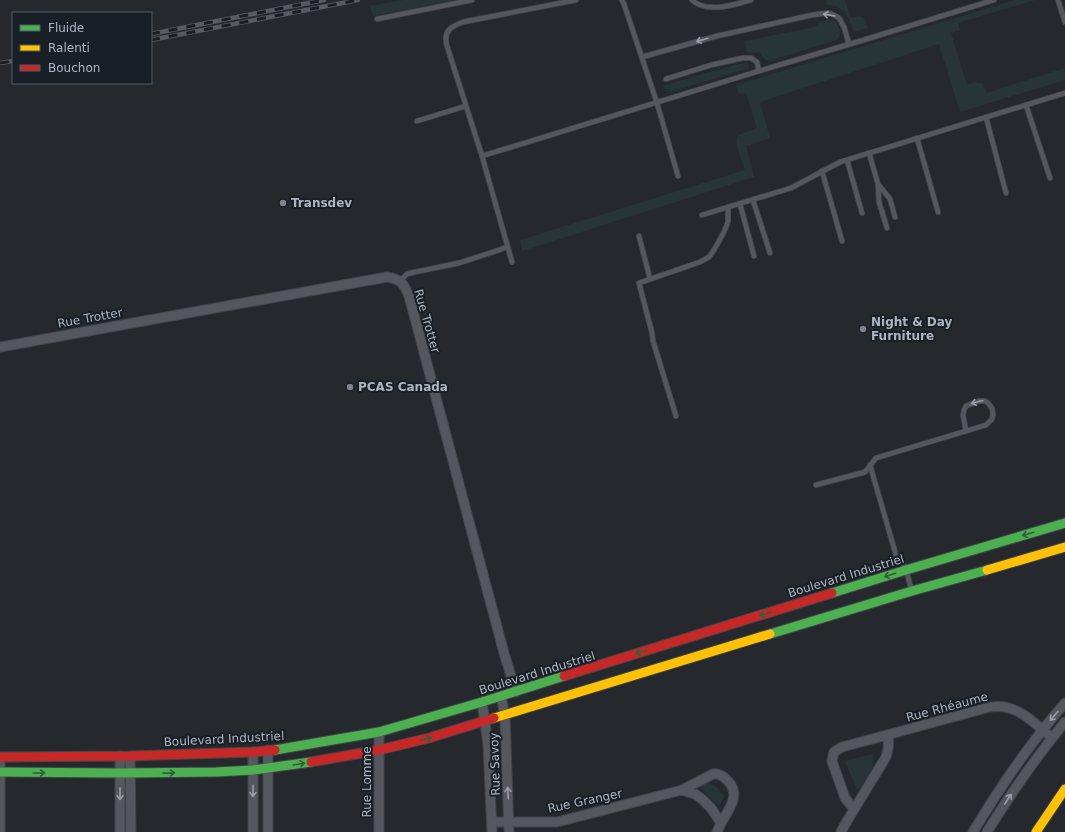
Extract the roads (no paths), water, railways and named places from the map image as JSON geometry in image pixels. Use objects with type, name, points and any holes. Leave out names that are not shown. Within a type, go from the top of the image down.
[{"type":"main road","name":"Boulevard Industriel","points":[[0,756],[125,756],[253,752],[379,732],[516,692],[906,570],[1065,523]]},
{"type":"main road","points":[[0,772],[125,773],[253,770],[268,769],[379,750],[429,738],[485,720],[505,716],[912,591],[1065,547]]},
{"type":"main road","points":[[1036,832],[1065,789]]},
{"type":"street","name":"Rue Trotter","points":[[0,346],[387,277],[400,281],[405,287],[409,296],[504,653],[516,692]]},
{"type":"street","name":"Rue Savoy","points":[[501,696],[505,716],[509,832]]},
{"type":"street","name":"Rue Savoy","points":[[482,702],[488,745],[492,832]]},
{"type":"street","points":[[973,832],[1004,783],[1042,730],[1065,703]]},
{"type":"street","name":"Rue Rhéaume","points":[[854,809],[845,798],[832,761],[834,752],[842,747],[996,706],[1015,710],[1033,722],[1052,738]]},
{"type":"street","points":[[987,832],[1041,752],[1065,722]]},
{"type":"street","name":"Rue Lomme","points":[[379,732],[379,832]]},
{"type":"street","points":[[841,832],[886,757],[889,748],[887,735]]},
{"type":"street","points":[[268,750],[268,832]]},
{"type":"street","points":[[253,752],[253,832]]},
{"type":"street","points":[[0,756],[0,832]]},
{"type":"street","points":[[120,832],[125,756]]},
{"type":"street","points":[[125,773],[131,832]]},
{"type":"street","name":"Rue Granger","points":[[492,822],[557,822],[682,790],[713,774],[718,773],[726,778],[733,786],[735,794],[719,828]]},
{"type":"street","name":"Rue Granger","points":[[682,790],[695,794],[711,808],[719,828]]},
{"type":"lane","points":[[378,19],[472,0]]},
{"type":"lane","points":[[512,262],[482,156],[446,39],[446,34],[449,29],[463,22],[576,0]]},
{"type":"lane","points":[[622,0],[657,103],[678,176]]},
{"type":"lane","points":[[692,0],[699,5],[714,8],[751,0]]},
{"type":"lane","points":[[482,156],[994,0]]},
{"type":"lane","points":[[1058,0],[1065,22]]},
{"type":"lane","points":[[642,58],[717,36],[812,15],[828,13],[839,18],[844,27],[849,44]]},
{"type":"lane","points":[[666,79],[711,65],[743,58],[751,58],[757,62],[759,71]]},
{"type":"lane","points":[[702,215],[791,188],[840,162],[1065,93]]},
{"type":"lane","points":[[1026,105],[1050,178]]},
{"type":"lane","points":[[417,121],[466,106]]},
{"type":"lane","points":[[986,117],[1006,192]]},
{"type":"lane","points":[[917,138],[938,212]]},
{"type":"lane","points":[[868,153],[878,184],[879,202],[887,228]]},
{"type":"lane","points":[[847,160],[862,213]]},
{"type":"lane","points":[[822,171],[842,241]]},
{"type":"lane","points":[[878,184],[890,199],[895,218]]},
{"type":"lane","points":[[753,200],[770,253]]},
{"type":"lane","points":[[740,204],[754,256]]},
{"type":"lane","points":[[676,416],[653,340],[639,283],[700,262],[709,257],[724,232],[728,222],[728,207]]},
{"type":"lane","points":[[639,236],[650,279]]},
{"type":"lane","points":[[400,281],[407,274],[458,263],[507,246]]},
{"type":"lane","points":[[816,485],[865,472],[876,458],[966,431],[986,425],[992,419],[992,408],[988,403],[985,401],[979,401],[966,406],[964,410],[964,421],[966,431]]},
{"type":"lane","points":[[870,465],[896,555],[901,560],[906,570],[912,591]]},
{"type":"railway","points":[[152,34],[324,0]]},
{"type":"railway","points":[[152,40],[358,0]]},
{"type":"railway","points":[[0,63],[12,61]]},
{"type":"place","name":"Transdev","points":[[283,203]]},
{"type":"place","name":"Night & Day Furniture","points":[[863,329]]},
{"type":"place","name":"PCAS Canada","points":[[350,387]]}]
